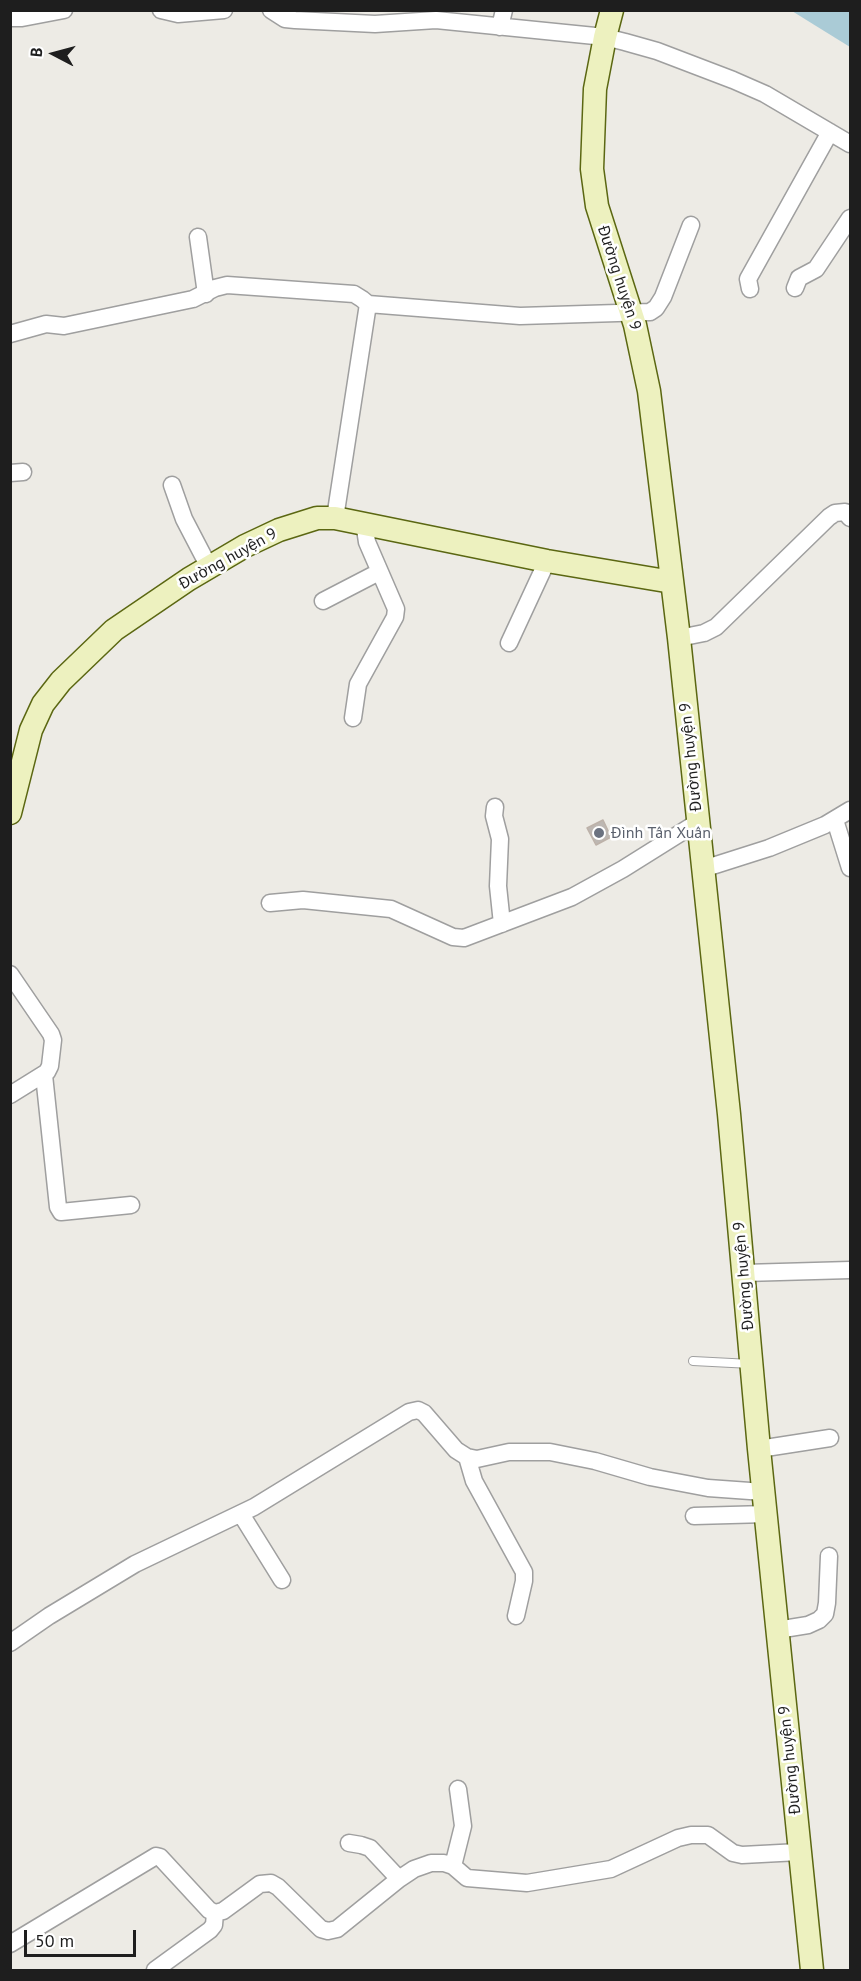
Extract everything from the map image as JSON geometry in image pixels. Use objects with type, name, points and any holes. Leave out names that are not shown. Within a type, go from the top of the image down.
[{"type":"street","points":[[10,18],[64,10]]},
{"type":"street","points":[[161,10],[178,14],[224,10]]},
{"type":"street","points":[[271,10],[285,19],[295,20],[389,24],[410,20],[436,20],[605,38],[657,51],[733,80],[765,94],[850,144]]},
{"type":"street","points":[[500,27],[504,10]]},
{"type":"street","name":"Đường huyện 9","points":[[612,10],[596,89],[591,147],[593,179],[599,214],[631,313],[649,392],[679,638],[703,869],[812,1971]]},
{"type":"street","points":[[750,289],[748,279],[830,132]]},
{"type":"street","points":[[795,288],[799,278],[816,269],[850,218]]},
{"type":"street","points":[[10,334],[46,324],[64,326],[193,300],[215,288],[227,285],[354,294],[368,304],[520,316],[650,312],[656,308],[663,297],[691,225]]},
{"type":"street","points":[[198,237],[206,294]]},
{"type":"street","points":[[335,518],[368,304]]},
{"type":"street","points":[[172,485],[184,519],[209,567]]},
{"type":"street","points":[[679,638],[704,633],[716,627],[829,517],[835,513],[845,512],[850,518]]},
{"type":"street","name":"Đường huyện 9","points":[[10,813],[31,730],[42,704],[61,681],[114,630],[209,567],[279,530],[317,518],[335,518],[364,522],[547,561],[672,582]]},
{"type":"street","points":[[353,718],[358,684],[395,617],[396,609],[367,542],[364,522]]},
{"type":"street","points":[[508,643],[547,561]]},
{"type":"street","points":[[323,601],[379,572]]},
{"type":"street","points":[[495,807],[494,816],[500,839],[498,886],[502,924]]},
{"type":"street","points":[[703,869],[769,848],[834,820],[850,810]]},
{"type":"street","points":[[834,820],[845,837],[850,868]]},
{"type":"street","points":[[270,903],[303,900],[391,909],[458,939],[572,897],[623,869],[698,822]]},
{"type":"street","points":[[10,974],[53,1040],[50,1066],[44,1075],[10,1095]]},
{"type":"street","points":[[44,1075],[58,1207],[61,1212],[131,1204]]},
{"type":"street","points":[[744,1273],[850,1270]]},
{"type":"street","points":[[10,1643],[49,1616],[135,1564],[242,1514],[409,1412],[418,1410],[424,1413],[456,1450],[477,1459],[509,1452],[550,1452],[766,1503]]},
{"type":"street","points":[[759,1449],[830,1438]]},
{"type":"street","points":[[467,1456],[474,1481],[524,1572],[516,1616]]},
{"type":"street","points":[[694,1516],[766,1503]]},
{"type":"street","points":[[242,1514],[282,1580]]},
{"type":"street","points":[[777,1630],[808,1625],[825,1614],[829,1556]]},
{"type":"street","points":[[453,1866],[463,1826],[458,1789]]},
{"type":"street","points":[[10,1944],[156,1856],[160,1857],[209,1910],[215,1913],[223,1911],[261,1884],[271,1883],[321,1929],[328,1931],[337,1929],[414,1869],[431,1863],[453,1866],[467,1878],[527,1883],[611,1869],[692,1835],[708,1835],[733,1853],[742,1855],[800,1852]]},
{"type":"street","points":[[349,1843],[370,1848],[399,1879]]},
{"type":"street","points":[[155,1971],[210,1930],[214,1925],[215,1913]]},
{"type":"lane","points":[[693,1361],[752,1364]]},
{"type":"water","points":[[792,11],[850,11],[850,47],[808,21]]},
{"type":"building","name":"Đình Tân Xuân","points":[[603,820],[611,837],[596,845],[587,828]]},
{"type":"place","name":"Đình Tân Xuân","points":[[599,833]]}]
